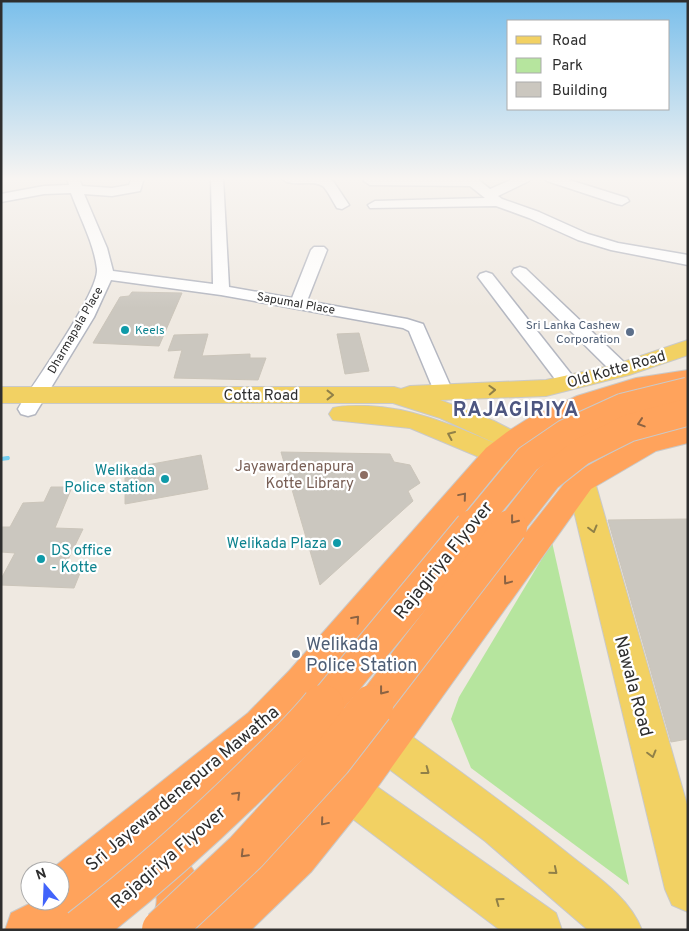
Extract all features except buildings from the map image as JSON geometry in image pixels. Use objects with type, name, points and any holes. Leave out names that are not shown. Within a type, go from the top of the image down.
[{"type":"highway","name":"Sri Jayewardenepura Mawatha","points":[[70,883],[262,726],[302,683],[504,448],[578,403],[673,386],[688,376]]},
{"type":"highway","name":"Rajagiriya Flyover","points":[[81,930],[145,880],[230,802],[307,726],[528,459],[558,436],[602,414],[673,386]]},
{"type":"highway","name":"Rajagiriya Flyover","points":[[163,930],[246,852],[330,759],[548,478],[583,450],[607,436],[639,423],[688,412]]},
{"type":"highway","points":[[217,930],[295,856],[349,791],[581,482],[647,444],[688,434]]},
{"type":"highway","points":[[28,930],[125,877],[148,868],[159,868],[172,875],[178,886],[180,904],[175,922],[170,930]]},
{"type":"highway","points":[[12,930],[35,911]]},
{"type":"main road","name":"Old Kotte Road","points":[[389,402],[443,392],[557,386],[621,370],[688,347]]},
{"type":"main road","points":[[557,386],[673,386]]},
{"type":"main road","name":"Cotta Road","points":[[1,395],[32,402],[389,402],[416,422],[504,448],[581,482]]},
{"type":"main road","name":"Cotta Road","points":[[1,409],[32,402]]},
{"type":"main road","name":"Nawala Road","points":[[581,482],[688,890]]},
{"type":"main road","points":[[302,683],[387,742],[500,826],[599,908],[619,930]]},
{"type":"main road","points":[[262,726],[539,930]]},
{"type":"street","name":"Dharmapala Place","points":[[32,402],[69,343],[106,275],[102,254],[89,221]]},
{"type":"street","points":[[219,221],[221,290]]},
{"type":"street","points":[[550,221],[584,237],[616,247],[688,260]]},
{"type":"street","points":[[298,303],[319,250]]},
{"type":"street","points":[[520,272],[621,370]]},
{"type":"street","name":"Sapumal Place","points":[[106,275],[221,290],[406,324],[417,328],[443,392]]},
{"type":"street","points":[[486,277],[557,386]]},
{"type":"green space","points":[[552,542],[629,885],[471,768],[451,719],[459,697]]},
{"type":"waterway","points":[[1,459],[7,458]]},
{"type":"place","name":"Keels","points":[[125,330]]},
{"type":"place","name":"Sri Lanka Cashew Corporation","points":[[630,332]]},
{"type":"place","name":"Jayawardenapura Kotte Library","points":[[364,475]]},
{"type":"place","name":"Welikada Police station","points":[[165,479]]},
{"type":"place","name":"Welikada Plaza","points":[[337,543]]},
{"type":"place","name":"DS office - Kotte","points":[[41,559]]},
{"type":"place","name":"Welikada Police Station","points":[[296,654]]},
{"type":"district","name":"RAJAGIRIYA","points":[[516,409]]}]
